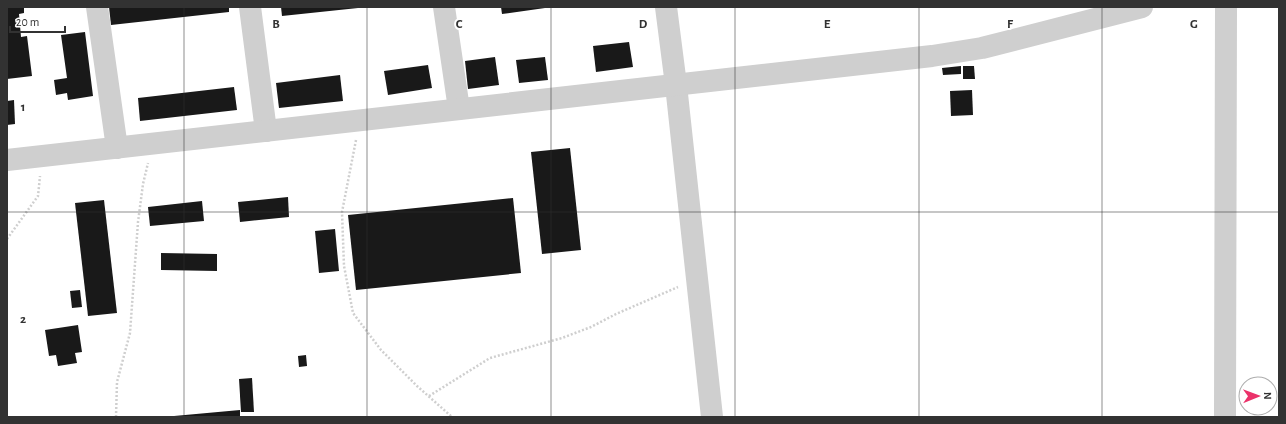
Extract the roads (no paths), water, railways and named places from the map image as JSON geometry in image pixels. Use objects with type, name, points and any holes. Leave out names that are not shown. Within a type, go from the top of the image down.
[{"type":"street","points":[[97,7],[117,148]]},
{"type":"street","points":[[250,7],[266,131]]},
{"type":"street","points":[[444,7],[459,109]]},
{"type":"street","points":[[666,7],[676,85],[712,417]]},
{"type":"street","points":[[7,160],[955,53],[1142,7]]},
{"type":"street","points":[[1225,417],[1226,7]]}]
